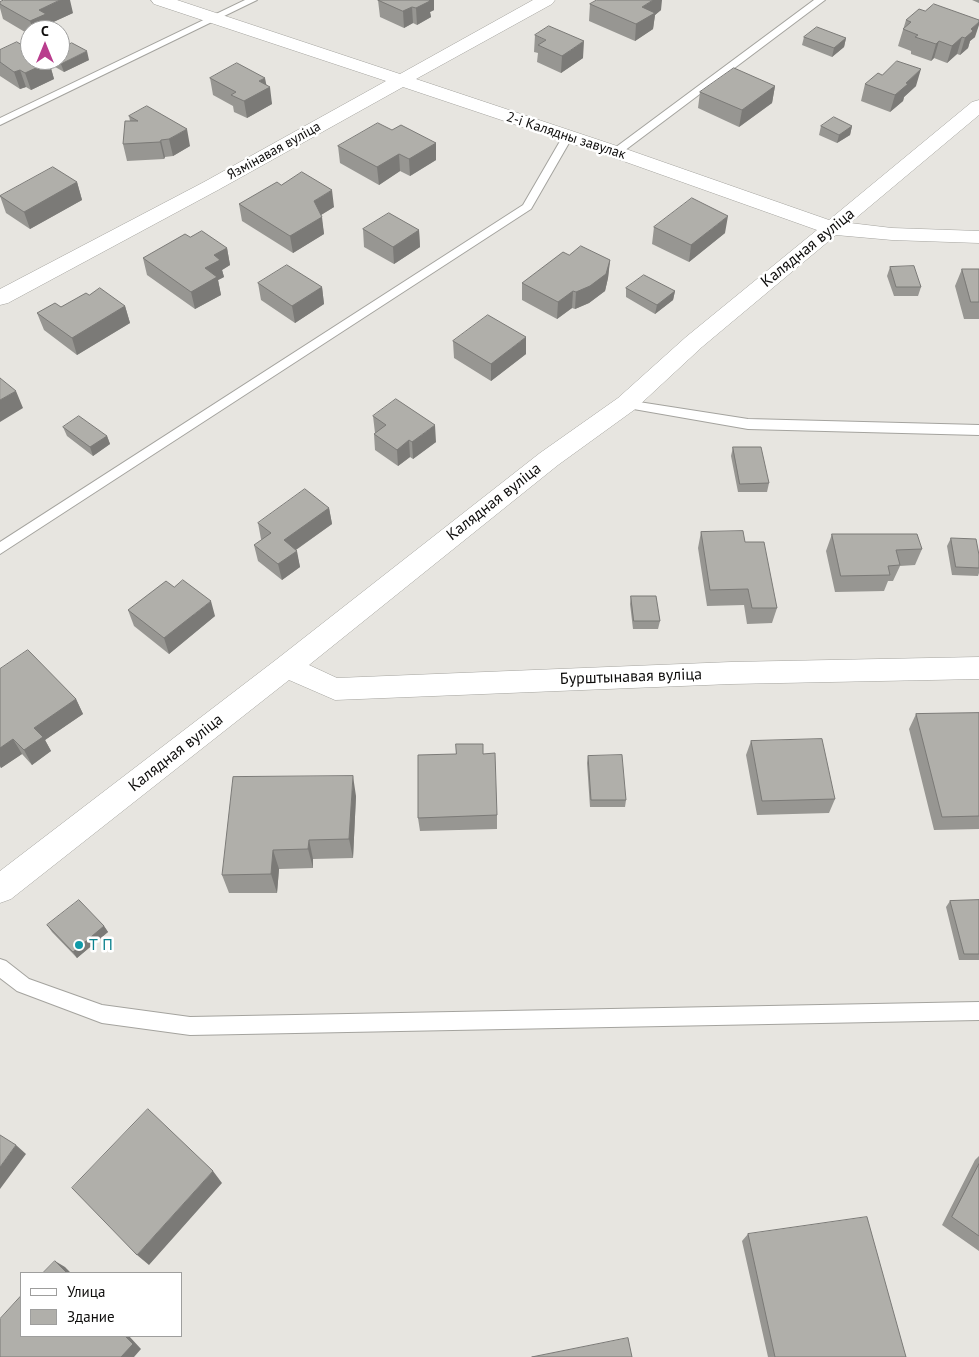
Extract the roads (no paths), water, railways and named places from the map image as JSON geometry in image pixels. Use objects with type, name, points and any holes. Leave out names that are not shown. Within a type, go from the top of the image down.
[{"type":"street","name":"2-і Калядны завулак","points":[[160,0],[616,152],[832,228],[892,234],[979,238]]},
{"type":"street","name":"Язмінавая вуліца","points":[[0,298],[211,186],[546,0]]},
{"type":"street","name":"Калядная вуліца","points":[[0,889],[287,667],[549,459],[626,404],[694,342],[979,106]]},
{"type":"street","name":"Бурштынавая вуліца","points":[[287,667],[335,689],[731,673],[979,668]]},
{"type":"lane","points":[[0,122],[252,0]]},
{"type":"lane","points":[[616,152],[820,0]]},
{"type":"lane","points":[[0,549],[527,207],[568,136]]},
{"type":"lane","points":[[626,404],[748,424],[979,430]]},
{"type":"lane","points":[[0,967],[23,985],[102,1014],[190,1026],[979,1011]]},
{"type":"place","name":"Т П","points":[[79,945]]}]
